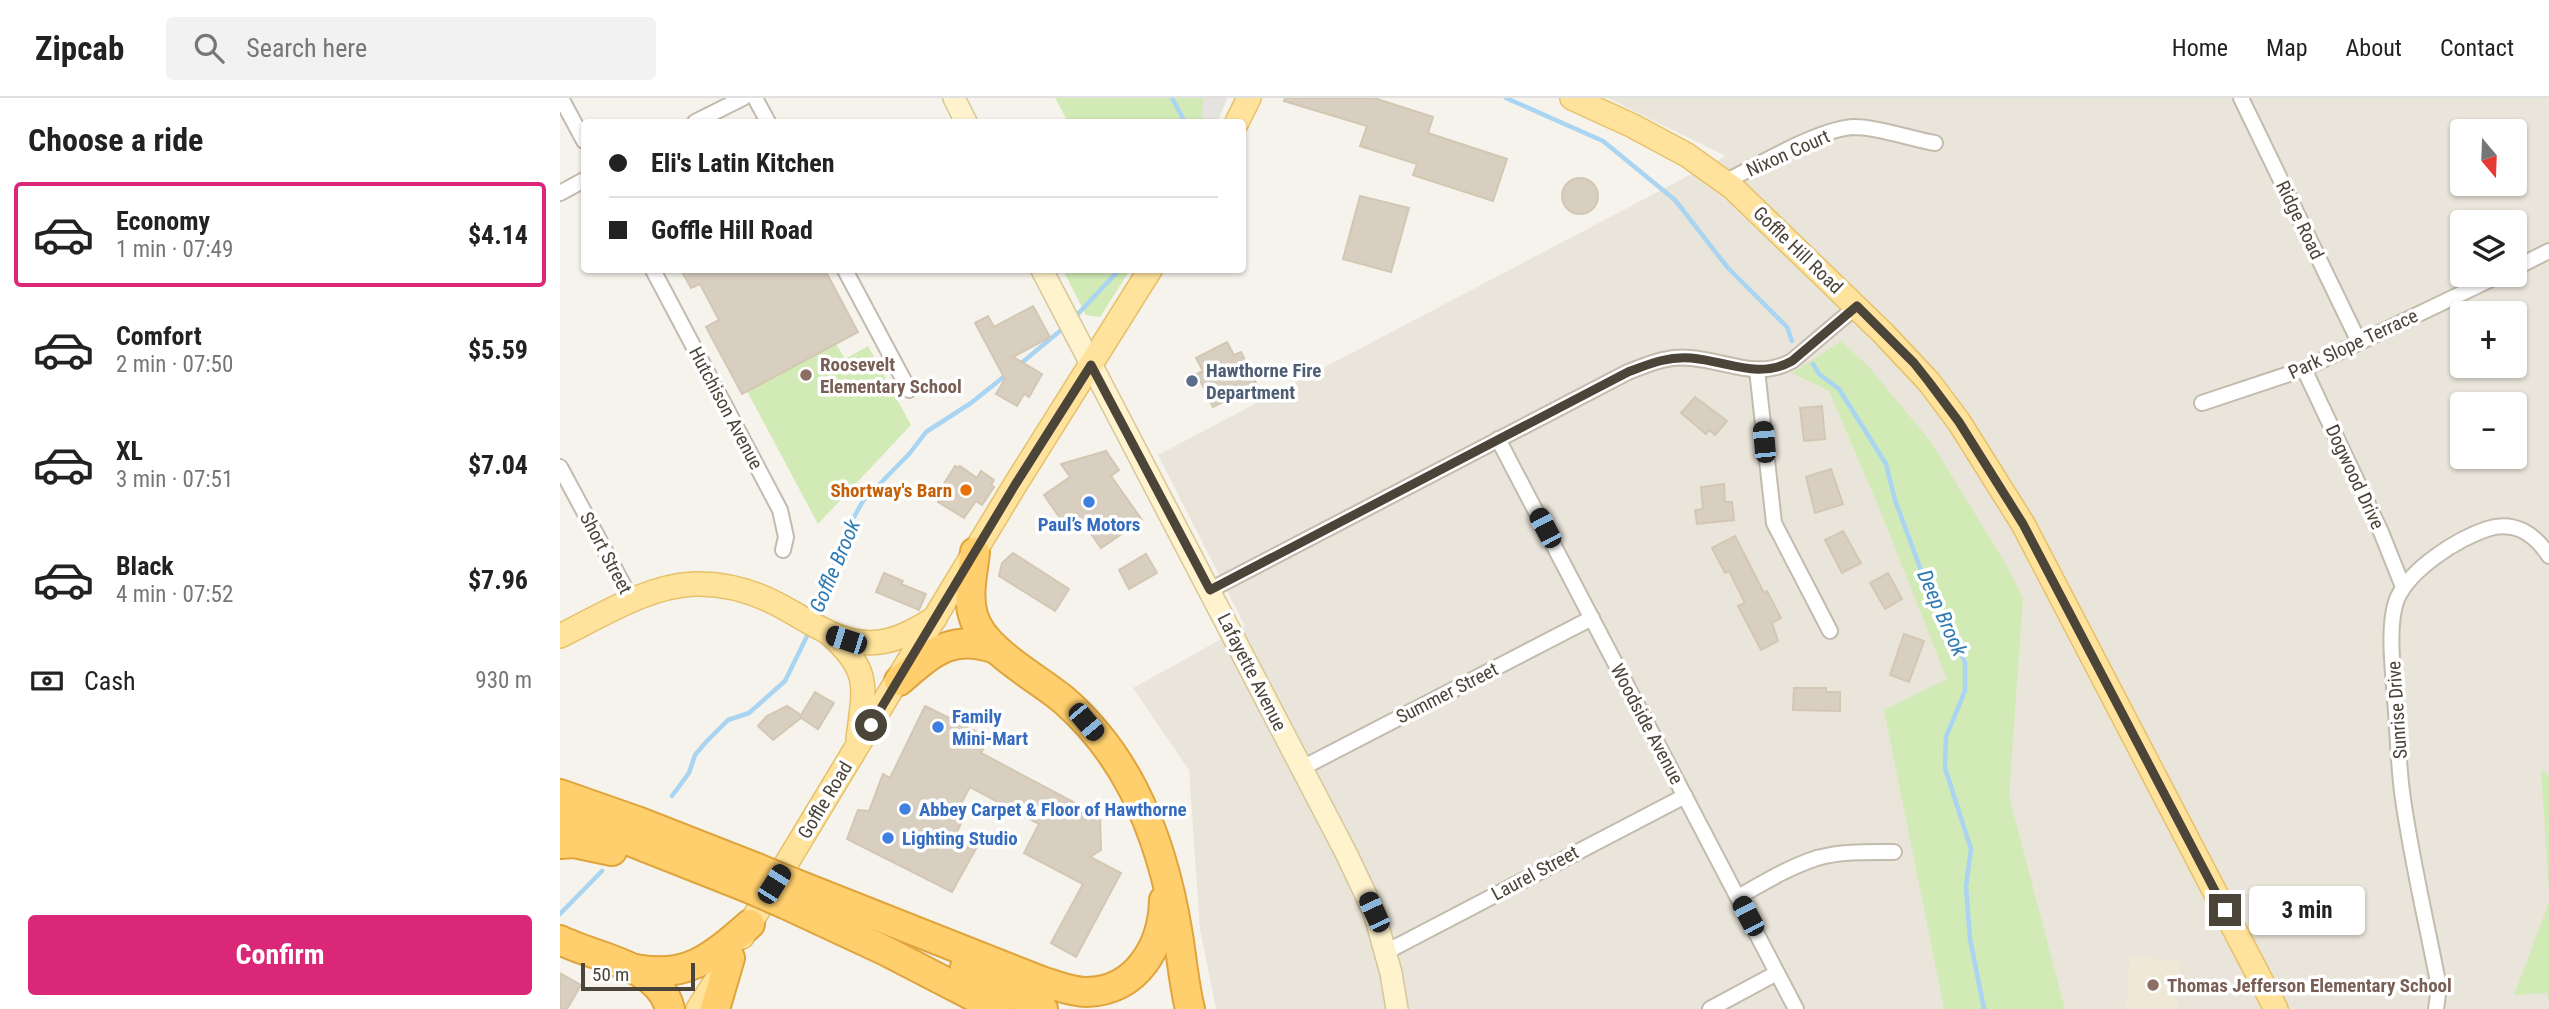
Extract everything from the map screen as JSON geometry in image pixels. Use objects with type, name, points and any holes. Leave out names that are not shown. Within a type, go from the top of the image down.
[{"type":"highway","points":[[975,552],[971,587],[973,617],[979,629],[996,649],[1067,702],[1103,742],[1144,812],[1162,865],[1178,933],[1190,1009]]},
{"type":"highway","points":[[899,681],[932,653],[947,645],[979,643],[996,649]]},
{"type":"highway","points":[[560,794],[692,841],[751,877]]},
{"type":"highway","points":[[560,817],[751,877],[899,933],[1043,1009]]},
{"type":"highway","points":[[565,843],[751,877]]},
{"type":"highway","points":[[791,894],[1044,982],[1083,992],[1100,991],[1130,978],[1144,965],[1154,949],[1164,912],[1162,865]]},
{"type":"highway","points":[[791,894],[954,1009]]},
{"type":"highway","points":[[791,894],[887,951],[998,1009]]},
{"type":"highway","points":[[630,968],[666,972],[697,965],[750,924]]},
{"type":"highway","points":[[565,944],[630,968],[655,984],[663,993],[670,1009]]},
{"type":"highway","points":[[715,1009],[730,958]]},
{"type":"main road","points":[[1238,119],[1249,98]]},
{"type":"main road","name":"Goffle Hill Road","points":[[1573,98],[1687,155],[1724,182],[1857,306],[1914,363],[1929,382],[1959,422],[2023,524],[2276,1009]]},
{"type":"main road","name":"Goffle Road","points":[[698,1009],[899,681],[934,618],[1148,273]]},
{"type":"main road","points":[[560,636],[632,601],[673,587],[715,584],[757,595],[818,628],[865,642],[901,637],[934,618]]},
{"type":"main road","points":[[818,628],[854,659],[862,678],[857,747]]},
{"type":"main road","points":[[560,780],[692,841]]},
{"type":"street","points":[[561,98],[581,135]]},
{"type":"street","points":[[701,119],[743,98]]},
{"type":"street","points":[[755,98],[766,119]]},
{"type":"street","points":[[954,98],[964,119]]},
{"type":"street","name":"Ridge Road","points":[[2241,98],[2359,342]]},
{"type":"street","name":"Nixon Court","points":[[1724,182],[1821,136],[1854,127],[1935,144]]},
{"type":"street","points":[[560,193],[581,182]]},
{"type":"street","points":[[2527,262],[2549,251]]},
{"type":"street","name":"Hutchison Avenue","points":[[655,273],[780,510],[786,537],[783,550]]},
{"type":"street","points":[[847,273],[909,390]]},
{"type":"street","name":"Lafayette Avenue","points":[[1044,273],[1210,590],[1374,912],[1397,1009]]},
{"type":"street","name":"Park Slope Terrace","points":[[2202,403],[2304,369],[2475,287]]},
{"type":"street","points":[[1210,590],[1628,372],[1660,360],[1690,357],[1757,370],[1780,368],[1857,306]]},
{"type":"street","name":"Dogwood Drive","points":[[2304,369],[2381,532],[2403,587]]},
{"type":"street","points":[[1757,370],[1774,523],[1830,631]]},
{"type":"street","name":"Woodside Avenue","points":[[1498,439],[1796,1009]]},
{"type":"street","name":"Short Street","points":[[560,467],[632,601]]},
{"type":"street","name":"Sunrise Drive","points":[[2436,1009],[2439,987],[2403,799],[2393,673],[2392,617],[2403,587],[2412,575],[2440,554],[2483,530],[2507,525],[2520,529],[2532,536],[2549,556]]},
{"type":"street","name":"Summer Street","points":[[1302,768],[1592,618]]},
{"type":"street","name":"Laurel Street","points":[[1385,953],[1685,796]]},
{"type":"street","points":[[1738,897],[1816,858],[1852,852],[1894,852]]},
{"type":"street","points":[[1710,1009],[1777,974]]},
{"type":"shaded area","points":[[1203,98],[1227,98],[1218,119],[1202,117]]},
{"type":"shaded area","points":[[1607,98],[2549,98],[2549,1009],[1216,1009],[1200,929],[1189,770],[1133,688],[1245,626],[1158,455],[1726,156]]},
{"type":"shaded area","name":"Thomas Jefferson Elementary School","points":[[2130,957],[2181,961],[2177,1009],[2126,1009]]},
{"type":"green space","points":[[1055,98],[1227,98],[1218,119],[1066,119]]},
{"type":"green space","points":[[1065,273],[1128,273],[1100,317],[1086,315]]},
{"type":"green space","points":[[1841,341],[1869,367],[1931,442],[2007,566],[2023,598],[2009,796],[2065,1009],[1944,1009],[1884,710],[1947,679],[1829,391],[1792,373]]},
{"type":"green space","points":[[836,344],[845,359],[868,346],[911,425],[818,524],[747,391]]},
{"type":"green space","points":[[2541,769],[2549,776],[2549,895]]},
{"type":"green space","points":[[2549,902],[2549,1003],[2547,993],[2514,995]]},
{"type":"building","points":[[1285,98],[1374,98],[1433,117],[1428,133],[1507,159],[1493,201],[1413,175],[1417,164],[1360,146],[1367,126],[1284,101]]},
{"type":"building","points":[[1580,178],[1592,184],[1598,196],[1592,208],[1580,214],[1568,208],[1562,196],[1568,184]]},
{"type":"building","points":[[1360,196],[1409,208],[1391,272],[1343,259]]},
{"type":"building","points":[[683,273],[827,273],[858,332],[742,394],[706,327],[719,320],[700,284],[691,288]]},
{"type":"building","points":[[1033,306],[1050,337],[1013,357],[1042,374],[1029,397],[1024,394],[1017,406],[996,394],[1005,379],[975,323],[988,316],[994,327]]},
{"type":"building","points":[[1227,342],[1234,355],[1241,352],[1257,385],[1213,407],[1197,374],[1203,371],[1196,358]]},
{"type":"building","points":[[1695,397],[1727,421],[1715,435],[1709,430],[1706,434],[1681,413]]},
{"type":"building","points":[[1822,406],[1825,439],[1804,441],[1800,408]]},
{"type":"building","name":"Paul’s Motors","points":[[1106,451],[1119,470],[1111,476],[1142,520],[1101,548],[1076,512],[1062,521],[1044,495],[1070,477],[1061,464]]},
{"type":"building","name":"Shortway's Barn","points":[[955,466],[960,466],[977,478],[981,471],[994,480],[991,485],[994,487],[982,505],[976,501],[964,518],[938,502],[943,496],[938,493]]},
{"type":"building","points":[[1831,469],[1843,504],[1815,513],[1806,477]]},
{"type":"building","points":[[1724,484],[1725,502],[1732,502],[1734,520],[1697,524],[1695,510],[1703,509],[1701,487]]},
{"type":"building","points":[[1843,531],[1861,563],[1842,573],[1825,540]]},
{"type":"building","points":[[1735,536],[1764,593],[1767,591],[1781,618],[1772,623],[1778,641],[1761,650],[1738,606],[1745,603],[1729,571],[1725,573],[1712,548]]},
{"type":"building","points":[[1013,553],[1069,589],[1055,611],[999,576],[1002,563]]},
{"type":"building","points":[[1146,554],[1157,573],[1129,589],[1119,570]]},
{"type":"building","points":[[884,573],[903,581],[901,584],[926,594],[919,610],[876,592]]},
{"type":"building","points":[[1888,573],[1902,599],[1885,609],[1870,583]]},
{"type":"building","points":[[1904,634],[1924,641],[1909,682],[1890,675]]},
{"type":"building","points":[[1794,688],[1826,688],[1826,692],[1840,692],[1840,711],[1793,710]]},
{"type":"building","points":[[815,692],[834,703],[818,729],[801,718],[773,740],[758,726],[767,716],[787,706],[801,715]]},
{"type":"building","points":[[925,706],[989,738],[981,753],[1100,816],[1101,850],[1090,857],[1121,873],[1076,957],[1051,943],[1083,884],[1024,853],[1039,824],[970,787],[957,811],[965,815],[956,834],[978,845],[952,892],[847,839],[858,810],[869,811],[883,774],[890,778]]},
{"type":"building","points":[[560,973],[581,985],[567,1009],[560,1009]]},
{"type":"waterway","name":"Goffle Brook","points":[[1172,98],[1183,119]]},
{"type":"waterway","name":"Deep Brook","points":[[1506,98],[1603,141],[1675,200],[1728,268],[1787,327],[1792,341]]},
{"type":"waterway","name":"Goffle Brook","points":[[1075,317],[1116,273]]},
{"type":"waterway","name":"Goffle Brook","points":[[1019,365],[1066,326]]},
{"type":"waterway","name":"Deep Brook","points":[[1813,364],[1819,374],[1839,389],[1886,464],[1895,500],[1931,597],[1965,662],[1965,691],[1946,737],[1945,768],[1971,849],[1966,886],[1970,939],[1984,1009]]},
{"type":"waterway","name":"Goffle Brook","points":[[814,619],[850,524],[863,501],[910,453],[926,432],[971,403],[1006,375]]},
{"type":"waterway","name":"Goffle Brook","points":[[672,796],[689,773],[695,755],[706,742],[728,720],[749,713],[785,681],[810,630]]},
{"type":"waterway","name":"Goffle Brook","points":[[560,914],[602,871]]},
{"type":"place","name":"Roosevelt Elementary School","points":[[806,375]]},
{"type":"place","name":"Hawthorne Fire Department","points":[[1192,381]]},
{"type":"place","name":"Shortway's Barn","points":[[966,490]]},
{"type":"place","name":"Paul’s Motors","points":[[1089,502]]},
{"type":"place","name":"Family Mini-Mart","points":[[938,727]]},
{"type":"place","name":"Abbey Carpet & Floor of Hawthorne","points":[[905,809]]},
{"type":"place","name":"Lighting Studio","points":[[888,838]]},
{"type":"place","name":"Thomas Jefferson Elementary School","points":[[2153,985]]},
{"type":"route","points":[[871,725],[1015,485],[1091,365],[1210,590],[1628,372],[1660,360],[1690,357],[1757,370],[1780,368],[1857,306],[1914,363],[1929,382],[1959,422],[2023,524],[2225,910]]}]
